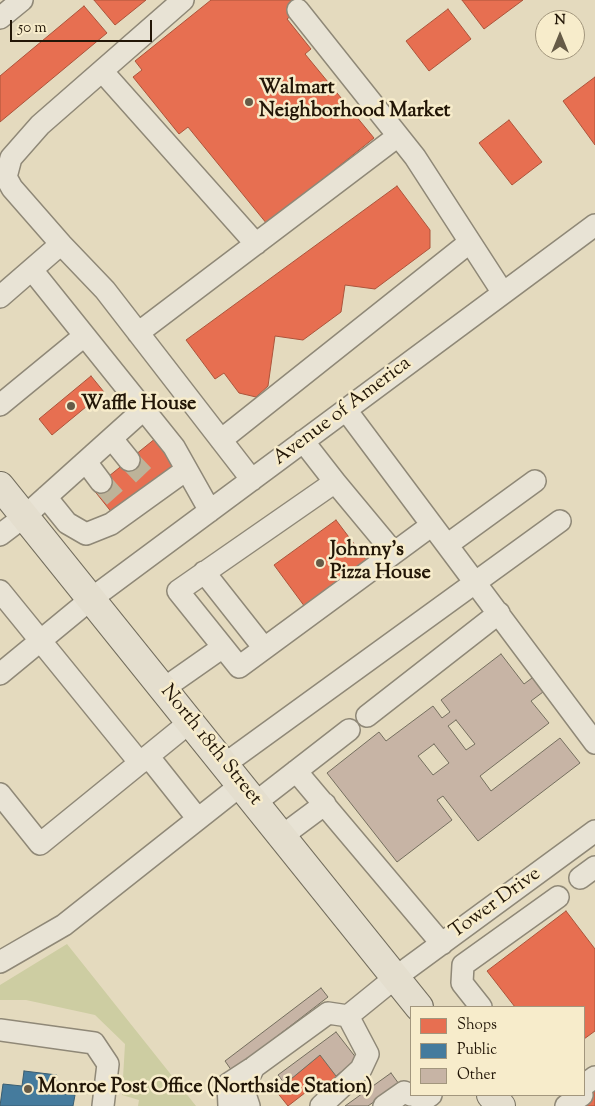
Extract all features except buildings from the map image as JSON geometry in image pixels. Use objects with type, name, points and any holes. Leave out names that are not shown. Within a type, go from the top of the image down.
[{"type":"main road","name":"North 18th Street","points":[[0,486],[419,1006]]},
{"type":"street","points":[[0,18],[22,0]]},
{"type":"street","points":[[183,0],[40,125],[11,158],[6,177],[12,188],[61,244],[105,290],[252,480]]},
{"type":"street","points":[[298,10],[415,157],[503,293]]},
{"type":"street","points":[[102,70],[256,244]]},
{"type":"street","points":[[138,334],[398,136]]},
{"type":"street","name":"Avenue of America","points":[[0,674],[92,599],[595,225]]},
{"type":"street","points":[[221,440],[470,242]]},
{"type":"street","points":[[0,297],[61,244]]},
{"type":"street","points":[[32,270],[174,447],[210,510]]},
{"type":"street","points":[[0,405],[84,336]]},
{"type":"street","points":[[0,535],[25,516],[143,410]]},
{"type":"street","points":[[346,410],[595,743]]},
{"type":"street","points":[[112,439],[129,460]]},
{"type":"street","points":[[304,441],[335,482],[394,553]]},
{"type":"street","points":[[86,462],[101,482]]},
{"type":"street","points":[[46,497],[67,523],[86,534],[111,524],[154,487],[186,470]]},
{"type":"street","points":[[447,545],[534,481]]},
{"type":"street","points":[[335,482],[178,591],[238,667],[432,526]]},
{"type":"street","points":[[225,764],[560,521]]},
{"type":"street","points":[[204,572],[264,648]]},
{"type":"street","points":[[0,592],[144,760],[198,819]]},
{"type":"street","points":[[367,716],[499,613]]},
{"type":"street","points":[[163,689],[223,647]]},
{"type":"street","points":[[0,794],[40,844],[190,722]]},
{"type":"street","points":[[2,958],[64,925],[198,819],[296,771],[348,730]]},
{"type":"street","points":[[296,771],[463,965],[462,983],[480,1006]]},
{"type":"street","points":[[282,836],[325,804]]},
{"type":"street","name":"Tower Drive","points":[[348,1016],[396,977],[595,831]]},
{"type":"street","points":[[463,965],[558,897]]},
{"type":"street","points":[[229,1106],[228,1084],[254,1068],[328,1013],[348,1016],[368,1054],[362,1069],[321,1106]]},
{"type":"street","points":[[0,1030],[94,1043],[108,1064],[104,1106]]},
{"type":"street","points":[[306,1106],[366,1059]]},
{"type":"street","points":[[249,1106],[245,1094],[245,1085],[254,1068]]},
{"type":"street","points":[[384,1106],[404,1092],[410,1095]]},
{"type":"street","points":[[556,1106],[570,1096]]},
{"type":"street","points":[[566,1106],[580,1096]]},
{"type":"green space","points":[[67,944],[196,1106],[138,1106],[139,1100],[122,1095],[125,1044],[95,1015],[26,1000],[0,1000],[0,985]]},
{"type":"tunnel","points":[[129,460],[152,484]]},
{"type":"tunnel","points":[[101,482],[123,507]]},
{"type":"place","name":"Walmart Neighborhood Market","points":[[249,102]]},
{"type":"place","name":"Waffle House","points":[[71,406]]},
{"type":"place","name":"Johnny's Pizza House","points":[[320,563]]},
{"type":"place","name":"Monroe Post Office (Northside Station)","points":[[28,1089]]}]
